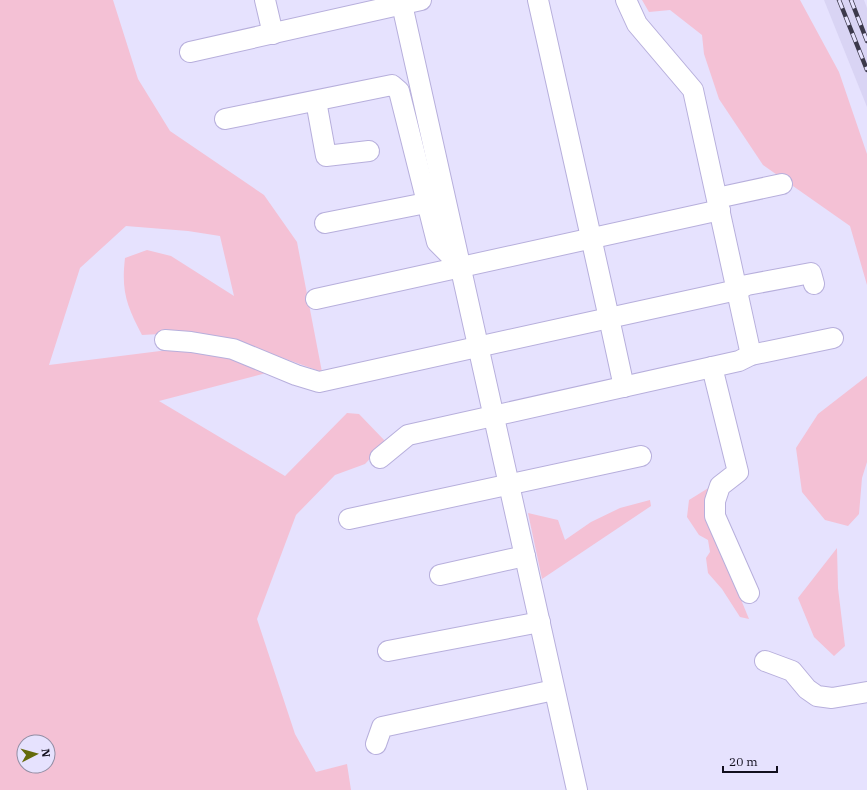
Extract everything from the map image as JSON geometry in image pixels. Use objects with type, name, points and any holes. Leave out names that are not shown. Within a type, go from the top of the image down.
[{"type":"street","points":[[265,0],[273,34]]},
{"type":"street","points":[[538,0],[624,387]]},
{"type":"street","points":[[626,0],[637,24],[693,90],[751,355]]},
{"type":"street","points":[[190,52],[273,34],[408,1],[462,267],[577,790]]},
{"type":"street","points":[[225,119],[392,85],[400,91],[426,203],[437,242],[462,267]]},
{"type":"street","points":[[316,101],[326,156],[369,152]]},
{"type":"street","points":[[316,299],[591,239],[718,204],[782,184]]},
{"type":"street","points":[[325,224],[426,203]]},
{"type":"street","points":[[165,340],[191,342],[233,349],[296,375],[319,382],[737,290],[747,285],[811,273],[814,284]]},
{"type":"street","points":[[380,458],[408,435],[740,361],[751,355],[833,338]]},
{"type":"street","points":[[712,367],[738,472],[720,486],[715,501],[715,516],[749,593]]},
{"type":"street","points":[[349,519],[641,456]]},
{"type":"street","points":[[440,574],[525,556]]},
{"type":"street","points":[[388,652],[540,622]]},
{"type":"street","points":[[765,661],[792,671],[807,689],[817,696],[832,698],[867,692]]},
{"type":"street","points":[[376,744],[382,727],[554,690]]},
{"type":"shaded area","points":[[0,0],[113,0],[138,79],[170,131],[264,195],[297,242],[322,372],[255,348],[177,333],[142,335],[132,316],[126,298],[124,280],[125,258],[147,250],[171,256],[234,296],[220,236],[188,231],[126,226],[80,268],[49,365],[176,349],[230,356],[270,372],[159,401],[285,476],[347,413],[359,414],[386,442],[365,464],[335,475],[296,515],[257,619],[295,734],[316,772],[347,764],[351,790],[0,790]]},
{"type":"shaded area","points":[[642,0],[800,0],[839,72],[867,154],[867,285],[850,226],[763,165],[719,99],[704,54],[702,35],[670,10],[649,12]]},
{"type":"shaded area","points":[[824,0],[864,0],[867,8],[867,107]]},
{"type":"shaded area","points":[[867,376],[867,462],[862,478],[859,514],[848,526],[825,520],[802,492],[796,448],[818,414]]},
{"type":"shaded area","points":[[710,487],[742,602],[749,619],[740,617],[722,589],[708,573],[706,558],[710,552],[708,540],[699,535],[687,517],[689,500]]},
{"type":"shaded area","points":[[650,500],[651,506],[542,579],[528,513],[558,520],[565,540],[591,522],[620,508]]},
{"type":"shaded area","points":[[837,548],[838,588],[845,646],[834,656],[814,637],[798,598]]},
{"type":"railway","points":[[839,0],[867,70]]},
{"type":"railway","points":[[851,0],[867,41]]}]
